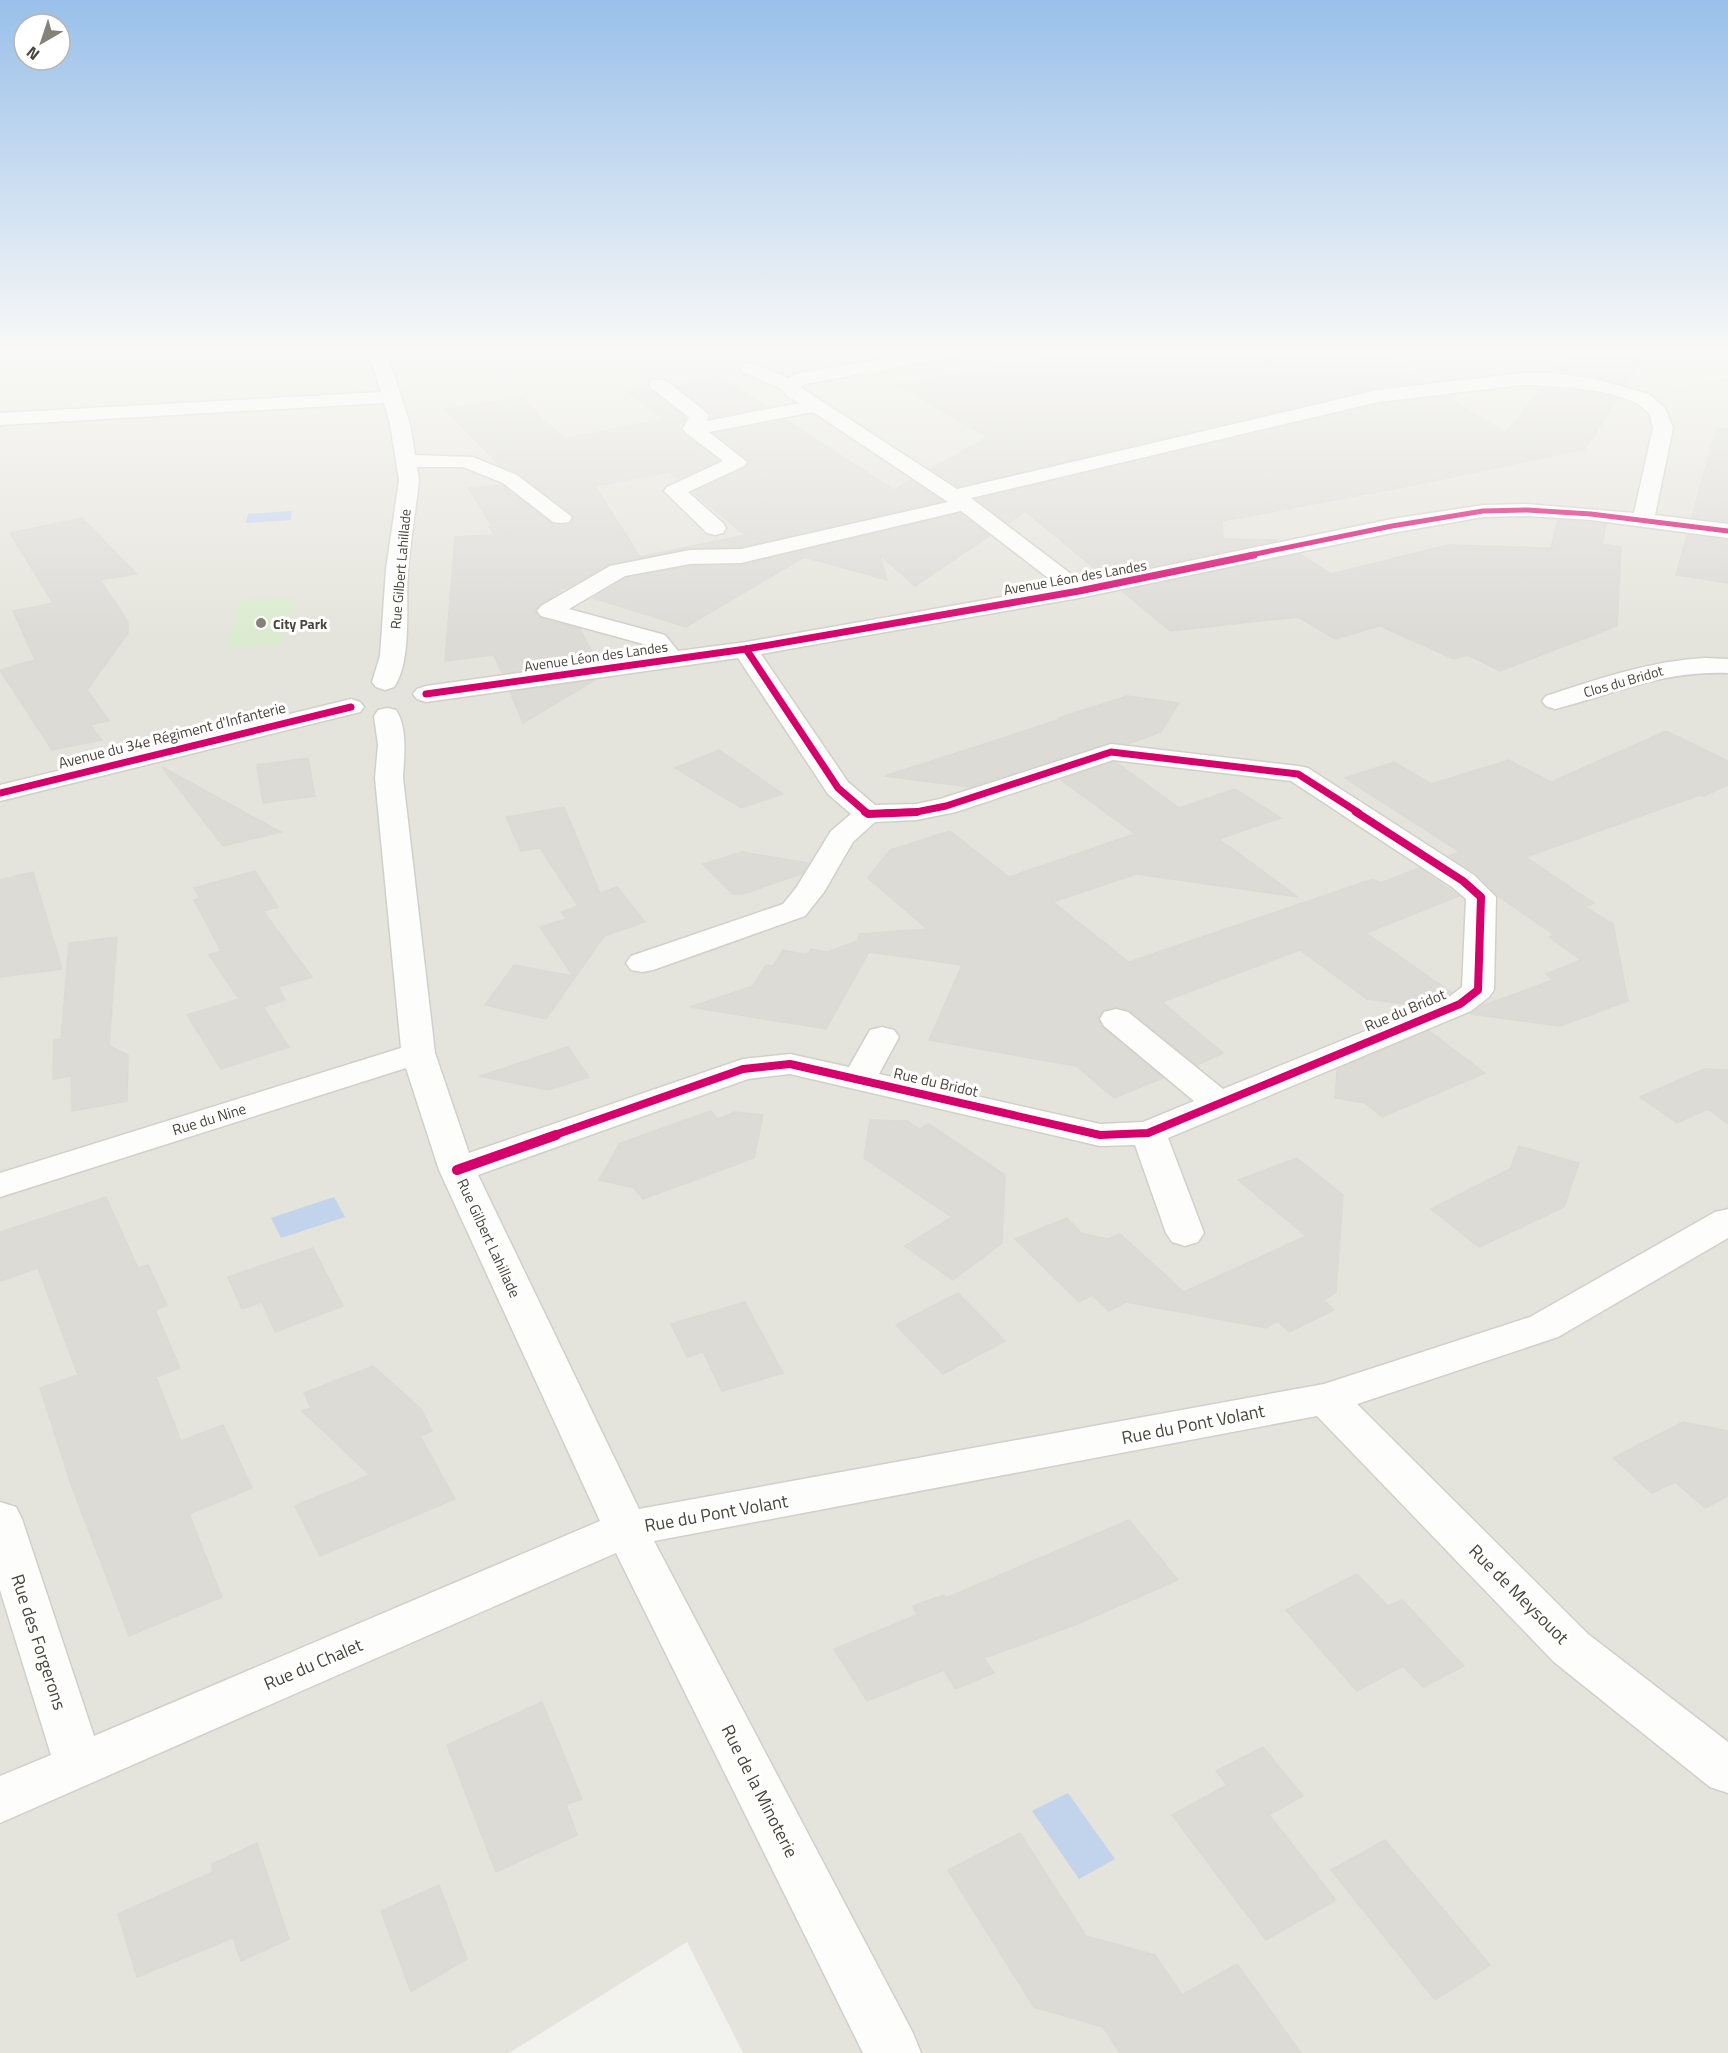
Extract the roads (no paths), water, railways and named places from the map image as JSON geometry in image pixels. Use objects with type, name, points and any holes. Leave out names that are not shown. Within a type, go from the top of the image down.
[{"type":"street","name":"Rue Gilbert Lahillade","points":[[404,447],[409,480],[386,699],[390,745],[389,778],[418,1053],[457,1170],[626,1529]]},
{"type":"street","points":[[714,528],[674,491],[737,462],[717,447]]},
{"type":"street","points":[[878,447],[959,500],[1079,591]]},
{"type":"street","points":[[672,659],[656,640],[549,611],[618,571],[690,558],[741,556],[1173,447]]},
{"type":"street","points":[[1643,520],[1659,447]]},
{"type":"street","points":[[406,461],[466,461],[510,479],[561,516]]},
{"type":"street","name":"Avenue Léon des Landes","points":[[426,694],[746,649],[1079,591],[1392,526],[1483,511],[1527,510],[1643,520],[1728,531]]},
{"type":"street","points":[[642,963],[794,910],[809,892],[841,837],[868,814],[838,788],[746,649]]},
{"type":"street","name":"Clos du Bridot","points":[[1555,701],[1653,670],[1694,665],[1728,666]]},
{"type":"street","points":[[426,694],[417,685],[386,699],[359,712],[351,707],[351,697],[356,692],[386,699],[415,708],[425,699],[426,694]]},
{"type":"street","name":"Avenue du 34e Régiment d'Infanterie","points":[[0,793],[351,707]]},
{"type":"street","name":"Rue du Bridot","points":[[457,1170],[743,1069],[790,1064],[1100,1135],[1148,1132],[1460,1004],[1478,990],[1481,897],[1463,881],[1298,774],[1111,752],[946,806],[916,812],[868,814]]},
{"type":"street","points":[[1116,1019],[1219,1104]]},
{"type":"street","points":[[859,1080],[882,1037]]},
{"type":"street","name":"Rue du Nine","points":[[0,1185],[418,1053]]},
{"type":"street","points":[[1148,1132],[1185,1233]]},
{"type":"street","name":"Rue du Pont Volant","points":[[626,1529],[1326,1399],[1544,1327],[1728,1221]]},
{"type":"street","name":"Rue de Meysouot","points":[[1326,1399],[1571,1648],[1728,1771]]},
{"type":"street","name":"Rue des Forgerons","points":[[0,1519],[79,1766]]},
{"type":"street","name":"Rue du Chalet","points":[[0,1800],[626,1529]]},
{"type":"street","name":"Rue de la Minoterie","points":[[626,1529],[893,2053]]},
{"type":"water","points":[[292,511],[291,520],[246,523],[248,514]]},
{"type":"water","points":[[334,1197],[345,1217],[281,1238],[271,1218]]},
{"type":"water","points":[[1068,1793],[1115,1859],[1079,1879],[1032,1811]]},
{"type":"place","name":"City Park","points":[[261,623]]}]
